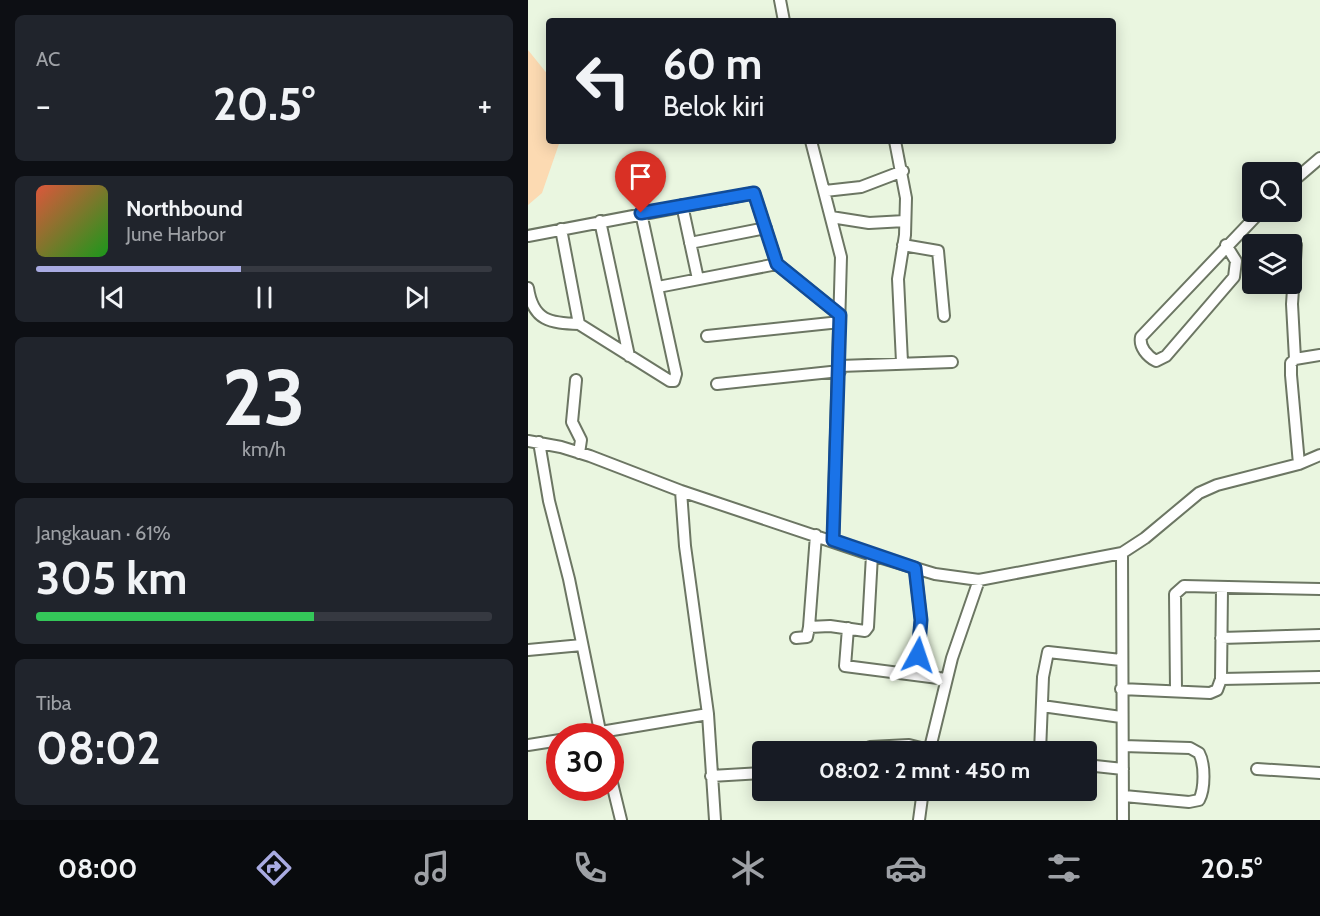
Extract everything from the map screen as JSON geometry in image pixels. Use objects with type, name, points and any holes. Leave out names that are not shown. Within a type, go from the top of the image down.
[{"type":"street","points":[[780,0],[783,18]]},
{"type":"street","points":[[812,144],[841,257],[840,368],[833,540]]},
{"type":"street","points":[[896,144],[903,171],[905,221],[898,279],[902,362]]},
{"type":"street","points":[[1302,173],[1320,158]]},
{"type":"street","points":[[825,191],[861,187],[903,171]]},
{"type":"street","points":[[528,236],[754,193],[777,264],[840,318]]},
{"type":"street","points":[[682,205],[698,279]]},
{"type":"street","points":[[528,288],[533,310],[541,317],[562,323],[579,324],[670,381],[676,379],[641,213]]},
{"type":"street","points":[[831,218],[869,224],[905,221]]},
{"type":"street","points":[[600,221],[629,356]]},
{"type":"street","points":[[1226,245],[1236,261],[1234,277],[1166,356],[1156,361],[1149,357],[1141,345],[1141,337],[1226,245],[1250,222]]},
{"type":"street","points":[[690,243],[766,228]]},
{"type":"street","points":[[561,229],[579,324]]},
{"type":"street","points":[[903,245],[938,251],[944,316]]},
{"type":"street","points":[[658,287],[777,264]]},
{"type":"street","points":[[1293,294],[1295,359]]},
{"type":"street","points":[[707,336],[840,318]]},
{"type":"street","points":[[1299,464],[1291,363],[1295,359],[1320,355]]},
{"type":"street","points":[[717,384],[902,362],[941,364],[952,362]]},
{"type":"street","points":[[576,380],[572,422],[581,440],[579,453]]},
{"type":"street","points":[[599,723],[533,442],[579,453],[681,491],[833,540],[872,555],[915,568],[979,580],[1122,553],[1145,538],[1199,493],[1235,479],[1299,464],[1320,455]]},
{"type":"street","points":[[681,491],[685,546],[708,714],[715,820]]},
{"type":"street","points":[[796,638],[807,637],[809,627],[816,535]]},
{"type":"street","points":[[1122,553],[1123,820]]},
{"type":"street","points":[[809,627],[865,631],[868,627],[872,555]]},
{"type":"street","points":[[915,568],[921,620],[915,674]]},
{"type":"street","points":[[931,741],[946,679],[979,580]]},
{"type":"street","points":[[1176,690],[1175,594],[1184,586],[1320,589]]},
{"type":"street","points":[[1121,689],[1210,693],[1221,686],[1222,588]]},
{"type":"street","points":[[848,628],[846,666],[946,679]]},
{"type":"street","points":[[1221,638],[1320,635]]},
{"type":"street","points":[[528,650],[582,645]]},
{"type":"street","points":[[1040,741],[1048,652],[1121,660]]},
{"type":"street","points":[[1221,679],[1320,677]]},
{"type":"street","points":[[1042,706],[1121,717]]},
{"type":"street","points":[[624,730],[708,714]]},
{"type":"street","points":[[528,745],[546,742]]},
{"type":"street","points":[[1124,746],[1190,748],[1198,753],[1203,767],[1202,794],[1199,800],[1189,802],[1124,796]]},
{"type":"street","points":[[1097,766],[1123,769]]},
{"type":"street","points":[[1257,769],[1320,773]]},
{"type":"street","points":[[711,776],[752,774]]},
{"type":"street","points":[[616,801],[621,820]]},
{"type":"street","points":[[920,820],[922,801]]},
{"type":"shaded area","points":[[528,50],[546,72],[546,144],[559,144],[542,193],[528,205]]},
{"type":"route","points":[[641,213],[754,193],[777,264],[840,315],[833,540],[915,568],[921,620],[918,655]]}]
